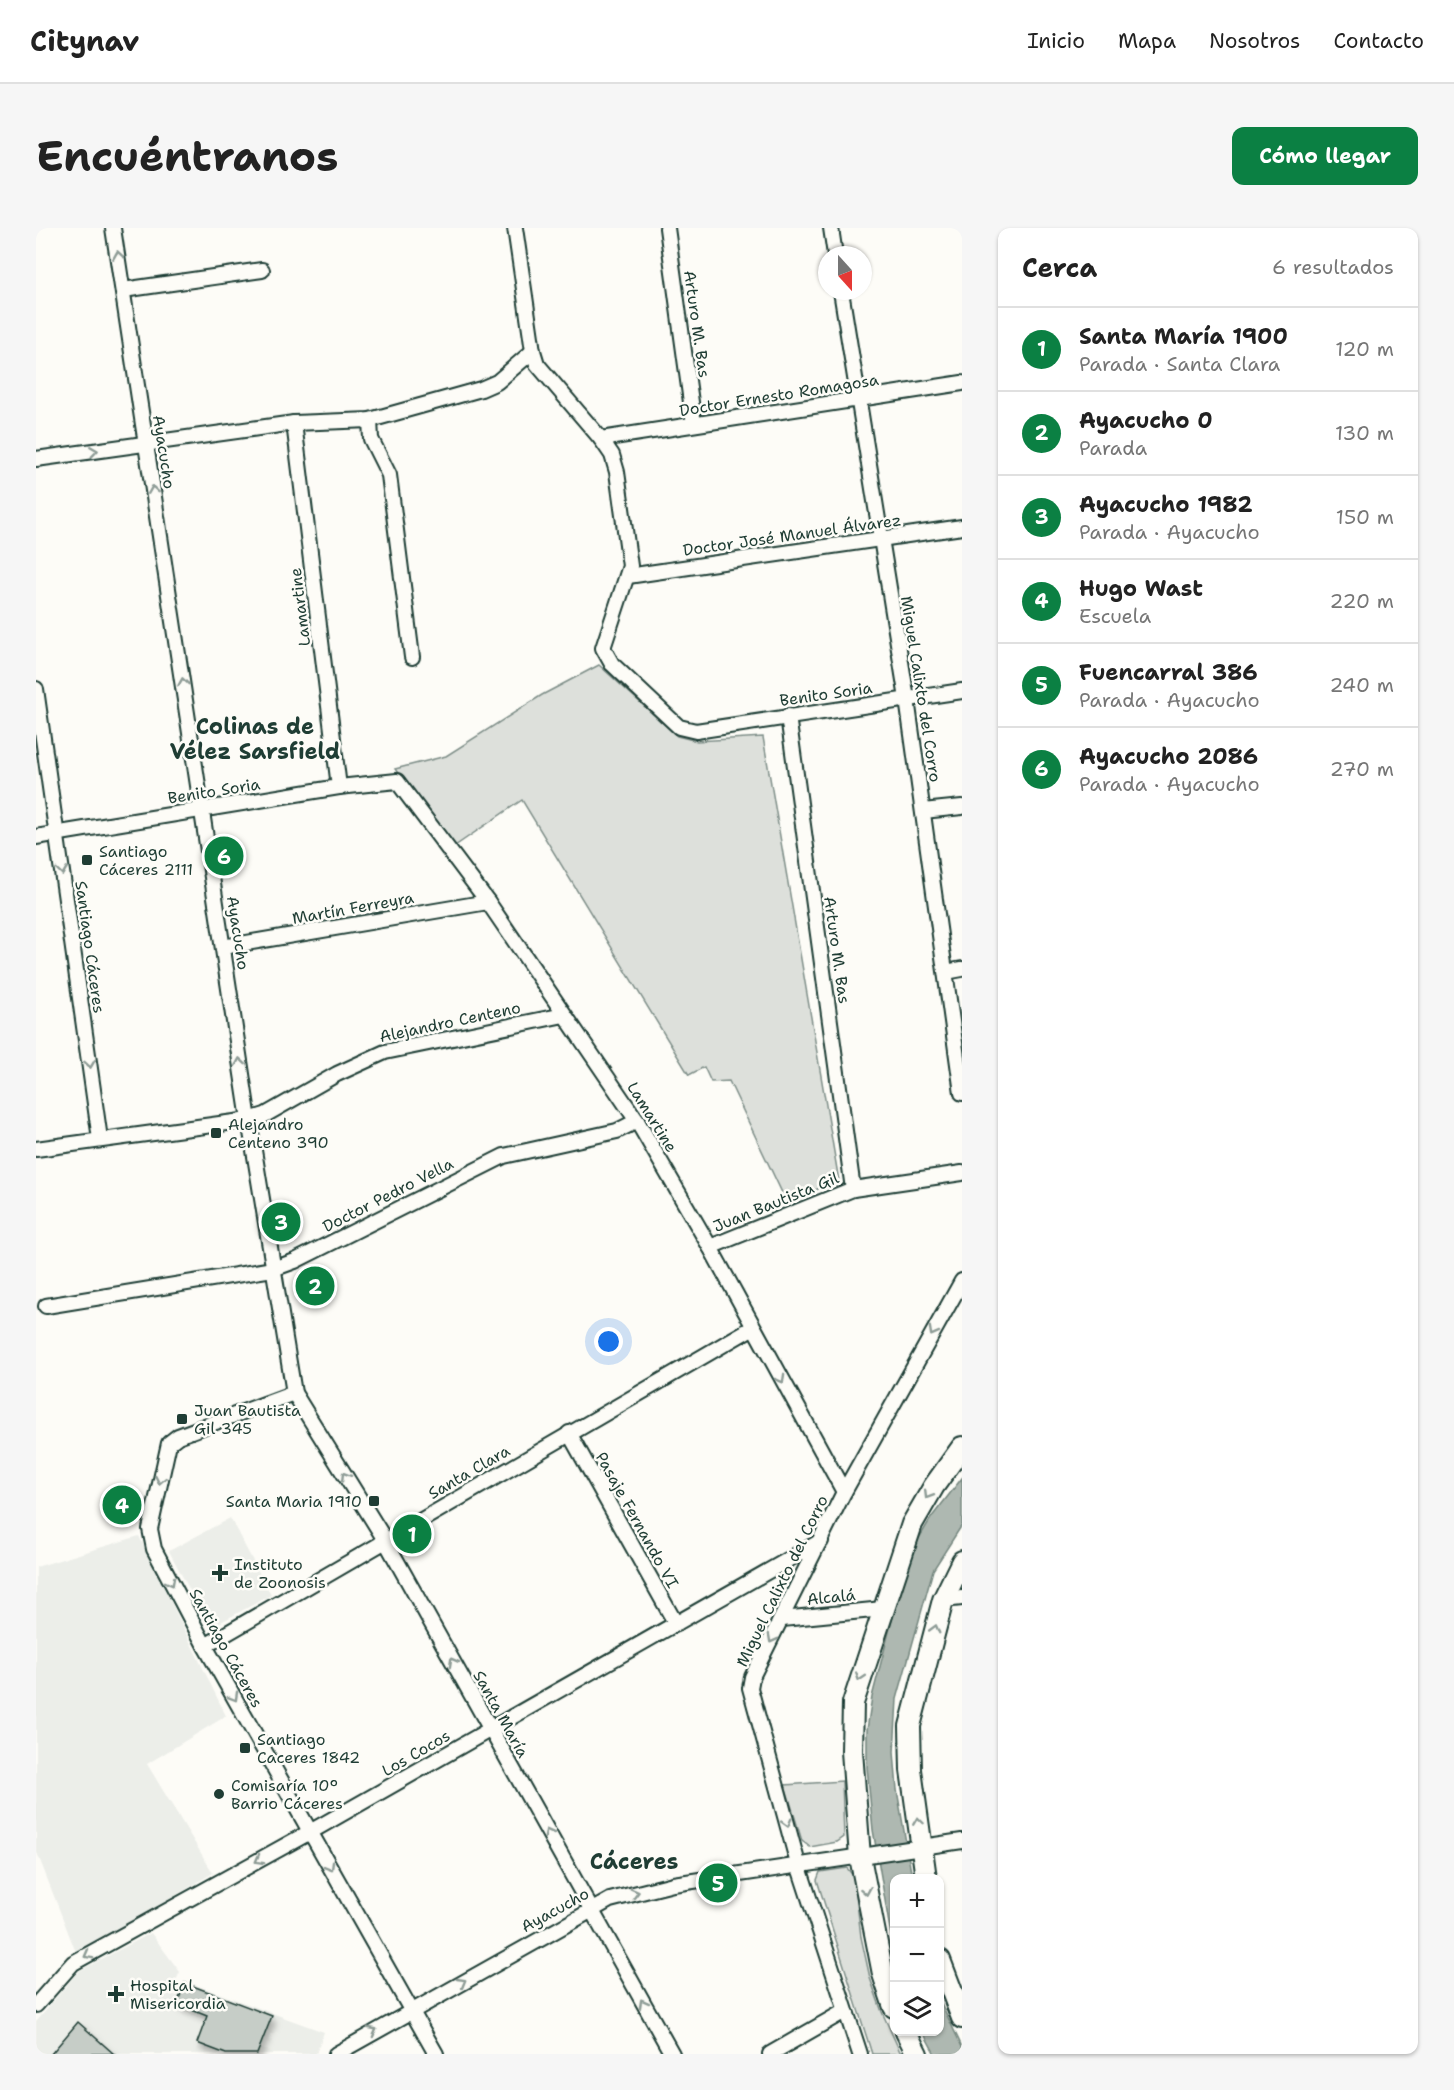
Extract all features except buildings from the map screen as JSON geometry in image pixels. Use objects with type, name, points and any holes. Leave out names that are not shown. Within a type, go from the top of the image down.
[{"type":"main road","points":[[890,1995],[883,1974],[864,1856],[852,1751],[853,1703],[912,1524],[934,1486],[962,1447]]},
{"type":"main road","points":[[925,1874],[916,1848],[910,1726],[952,1599],[962,1561]]},
{"type":"main road","points":[[944,1973],[962,2018]]},
{"type":"main road","points":[[908,2036],[917,2054]]},
{"type":"street","name":"Ayacucho","points":[[113,228],[249,1120],[294,1393]]},
{"type":"street","points":[[515,228],[533,351],[544,375],[601,439],[612,455],[617,472],[630,554],[628,576]]},
{"type":"street","name":"Arturo M. Bas","points":[[667,228],[694,424]]},
{"type":"street","points":[[831,228],[834,246]]},
{"type":"street","points":[[123,290],[262,270]]},
{"type":"street","name":"Miguel Calixto del Corro","points":[[842,300],[907,699],[962,1092]]},
{"type":"street","points":[[36,459],[294,423],[370,420],[481,389],[512,372],[533,351]]},
{"type":"street","name":"Doctor Ernesto Romagosa","points":[[601,439],[962,383]]},
{"type":"street","points":[[370,420],[371,439],[389,475],[412,657]]},
{"type":"street","name":"Lamartine","points":[[294,423],[339,788]]},
{"type":"street","name":"Doctor José Manuel Álvarez","points":[[628,576],[962,527]]},
{"type":"street","name":"Benito Soria","points":[[628,576],[603,648],[606,658],[679,727],[696,731],[962,691]]},
{"type":"street","name":"Santiago Cáceres","points":[[36,689],[100,1139]]},
{"type":"street","name":"Arturo M. Bas","points":[[788,716],[853,1189]]},
{"type":"street","name":"Lamartine","points":[[397,781],[488,902],[637,1121],[710,1247],[752,1328],[844,1492]]},
{"type":"street","name":"Benito Soria","points":[[36,837],[339,788],[397,781]]},
{"type":"street","points":[[923,811],[962,807]]},
{"type":"street","name":"Martín Ferreyra","points":[[223,947],[488,902]]},
{"type":"street","points":[[946,972],[962,969]]},
{"type":"street","name":"Alejandro Centeno","points":[[36,1149],[249,1120],[265,1115],[337,1074],[386,1052],[564,1015]]},
{"type":"street","name":"Doctor Pedro Vella","points":[[46,1306],[273,1269],[295,1261],[504,1156],[617,1131],[637,1121]]},
{"type":"street","name":"Juan Bautista Gil","points":[[710,1247],[853,1189],[962,1173]]},
{"type":"street","name":"Miguel Calixto del Corro","points":[[860,2054],[798,1864],[750,1688],[752,1677],[783,1619],[844,1492],[962,1281]]},
{"type":"street","name":"Santa Clara","points":[[205,1646],[752,1328]]},
{"type":"street","name":"Santiago Cáceres","points":[[294,1393],[178,1436],[169,1443],[165,1453],[150,1539],[205,1646],[436,2054]]},
{"type":"street","name":"Santa María","points":[[294,1393],[385,1540],[672,2054]]},
{"type":"street","name":"Pasaje Fernando VI","points":[[569,1433],[676,1624]]},
{"type":"street","name":"Los Cocos","points":[[36,2004],[73,1963],[310,1832],[821,1541]]},
{"type":"street","name":"Alcalá","points":[[783,1619],[883,1608]]},
{"type":"street","name":"Ayacucho","points":[[336,2054],[610,1900],[673,1884],[962,1841]]},
{"type":"street","points":[[770,2054],[845,2011]]},
{"type":"shaded area","points":[[599,665],[677,736],[697,741],[763,737],[839,1181],[786,1201],[729,1081],[711,1082],[704,1067],[689,1075],[522,800],[452,848],[395,769],[446,756],[542,695]]},
{"type":"shaded area","points":[[962,1478],[962,1525],[933,1570],[897,1699],[894,1752],[897,1790],[911,1874],[890,1874],[890,1930],[873,1830],[867,1767],[867,1730],[872,1697],[909,1555],[931,1518]]},
{"type":"shaded area","name":"Instituto de Zoonosis","points":[[230,1518],[271,1595],[210,1628],[169,1551]]},
{"type":"shaded area","points":[[139,1536],[226,1716],[147,1764],[213,1873],[77,1955],[36,1850],[36,1567]]},
{"type":"shaded area","points":[[842,1781],[844,1837],[837,1842],[810,1847],[802,1841],[785,1785]]},
{"type":"shaded area","points":[[847,1868],[854,1877],[861,1937],[870,1978],[890,2030],[890,2036],[893,2036],[901,2054],[872,2054],[817,1880],[820,1872]]},
{"type":"shaded area","name":"Hospital Misericordia","points":[[151,1933],[180,1972],[170,1993],[177,1996],[184,1981],[324,2032],[316,2054],[36,2054],[36,2021],[79,1971]]},
{"type":"shaded area","points":[[944,2009],[962,2047],[962,2054],[935,2054],[925,2036],[944,2036]]},
{"type":"place","name":"Ayacucho 2086","points":[[224,856]]},
{"type":"place","name":"Santiago Cáceres 2111","points":[[87,860]]},
{"type":"place","name":"Alejandro Centeno 390","points":[[216,1133]]},
{"type":"place","name":"Ayacucho 1982","points":[[281,1222]]},
{"type":"place","name":"Ayacucho 0","points":[[315,1286]]},
{"type":"place","name":"Juan Bautista Gil 345","points":[[182,1419]]},
{"type":"place","name":"Santa Maria 1910","points":[[374,1501]]},
{"type":"place","name":"Hugo Wast","points":[[122,1505]]},
{"type":"place","name":"Santa María 1900","points":[[412,1534]]},
{"type":"place","name":"Instituto de Zoonosis","points":[[220,1573]]},
{"type":"place","name":"Santiago Caceres 1842","points":[[245,1748]]},
{"type":"place","name":"Comisaría 10º Barrio Cáceres","points":[[219,1794]]},
{"type":"place","name":"Fuencarral 386","points":[[718,1883]]},
{"type":"place","name":"Hospital Misericordia","points":[[116,1994]]},
{"type":"district","name":"Colinas de Vélez Sarsfield","points":[[255,738]]},
{"type":"district","name":"Cáceres","points":[[634,1861]]}]
